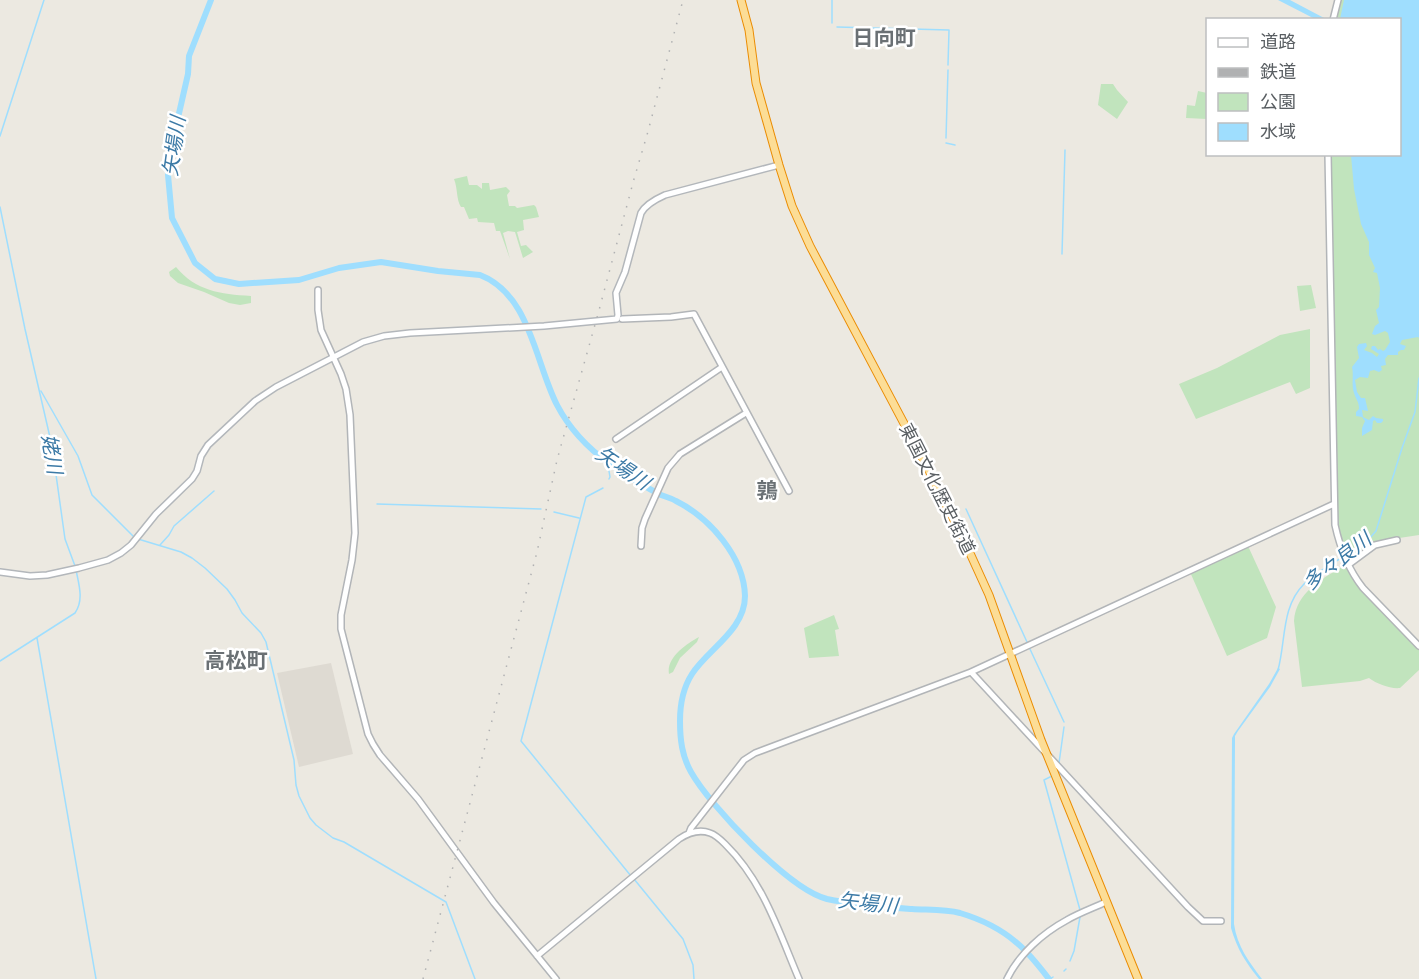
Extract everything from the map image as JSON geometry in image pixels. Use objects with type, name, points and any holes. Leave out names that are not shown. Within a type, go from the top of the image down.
[{"type":"highway","name":"東国文化歴史街道","points":[[741,0],[749,30],[757,88],[792,206],[803,232],[964,540],[989,595],[1047,754],[1138,979]]},
{"type":"street","points":[[1333,18],[1338,0]]},
{"type":"street","points":[[1328,156],[1335,525],[1347,563],[1363,588],[1419,646]]},
{"type":"street","points":[[0,572],[30,576],[47,575],[113,558],[125,551],[156,514],[192,479],[203,451],[255,401],[267,392],[355,345],[384,336],[419,332],[617,320],[616,293],[644,209],[661,197],[778,165]]},
{"type":"street","points":[[318,290],[321,330],[344,382],[349,405],[355,518],[352,560],[342,607],[341,630],[366,729],[372,744],[380,755],[418,800],[494,903],[556,979]]},
{"type":"street","points":[[622,319],[694,314],[789,491]]},
{"type":"street","points":[[616,439],[722,367]]},
{"type":"street","points":[[641,546],[642,526],[671,463],[680,454],[746,412]]},
{"type":"street","points":[[689,833],[744,760],[755,753],[970,672],[1334,504]]},
{"type":"street","points":[[1347,563],[1375,546],[1397,540]]},
{"type":"street","points":[[970,672],[1199,918],[1206,922],[1221,921]]},
{"type":"street","points":[[537,956],[679,839],[689,833],[702,832],[713,834],[737,857],[755,882],[767,903],[799,979]]},
{"type":"street","points":[[1007,979],[1014,965],[1048,932],[1069,918],[1106,902]]},
{"type":"shaded area","points":[[331,663],[353,754],[299,767],[277,673]]},
{"type":"green space","points":[[1340,0],[1419,0],[1419,535],[1373,542],[1349,560],[1340,533],[1337,505],[1331,156],[1401,156],[1401,18],[1334,18]]},
{"type":"green space","points":[[1101,84],[1113,84],[1128,102],[1117,119],[1098,105]]},
{"type":"green space","points":[[1198,91],[1206,93],[1206,119],[1186,118],[1187,105],[1195,106]]},
{"type":"green space","points":[[467,176],[469,185],[477,185],[482,189],[482,183],[489,183],[490,190],[506,187],[510,191],[507,195],[509,206],[517,208],[534,205],[536,207],[539,217],[523,220],[524,230],[517,232],[521,246],[526,245],[533,252],[523,258],[515,232],[508,231],[503,233],[510,259],[500,231],[496,231],[494,223],[478,222],[477,218],[469,219],[464,207],[459,204],[454,179]]},
{"type":"green space","points":[[176,267],[200,286],[229,294],[251,296],[251,303],[240,305],[229,303],[178,283],[169,272]]},
{"type":"green space","points":[[1311,285],[1316,308],[1300,311],[1297,286]]},
{"type":"green space","points":[[1310,329],[1310,388],[1296,394],[1290,382],[1196,419],[1179,384],[1217,368],[1280,335]]},
{"type":"green space","points":[[1248,546],[1276,607],[1267,638],[1227,656],[1190,572]]},
{"type":"green space","points":[[1345,565],[1361,591],[1419,650],[1419,670],[1400,688],[1384,686],[1369,678],[1302,687],[1294,621],[1296,611],[1305,594],[1312,587]]},
{"type":"green space","points":[[834,615],[839,629],[835,630],[839,656],[809,658],[804,628]]},
{"type":"green space","points":[[699,637],[697,642],[680,658],[673,672],[669,674],[674,657]]},
{"type":"water","points":[[1278,0],[1290,0],[1324,18],[1313,18]]},
{"type":"water","points":[[1344,0],[1419,0],[1419,338],[1402,340],[1400,344],[1406,346],[1404,350],[1398,352],[1398,355],[1388,355],[1385,359],[1386,365],[1381,366],[1382,370],[1370,371],[1368,378],[1360,377],[1355,380],[1357,392],[1361,398],[1365,398],[1368,411],[1362,410],[1363,417],[1369,420],[1373,416],[1383,419],[1381,423],[1373,421],[1372,430],[1362,436],[1365,421],[1362,417],[1356,416],[1359,406],[1353,386],[1352,367],[1359,358],[1357,347],[1359,344],[1366,343],[1364,350],[1377,357],[1379,354],[1371,349],[1372,346],[1383,351],[1390,342],[1388,333],[1385,331],[1372,334],[1379,323],[1376,310],[1379,307],[1380,288],[1377,273],[1373,272],[1375,268],[1369,255],[1369,242],[1361,224],[1354,189],[1351,156],[1401,156],[1401,18],[1340,18]]},
{"type":"water","points":[[1278,668],[1280,669],[1270,687],[1235,736],[1234,924],[1241,947],[1262,979],[1259,979],[1242,955],[1231,928],[1232,738]]},
{"type":"waterway","name":"姥川","points":[[0,136],[44,0]]},
{"type":"waterway","name":"矢場川","points":[[211,0],[189,56],[188,74],[172,144],[168,175],[172,218],[195,263],[215,279],[239,284],[299,280],[339,268],[381,262],[480,275],[497,284],[521,313],[549,388],[562,414],[574,430],[587,445],[610,464],[648,488],[689,508],[713,528],[732,553],[739,567],[745,596],[739,619],[692,674],[684,691],[681,709],[680,735],[685,760],[715,805],[752,845],[793,880],[811,892],[827,899],[848,903],[948,911],[968,915],[1011,938],[1030,955],[1049,979]]},
{"type":"waterway","points":[[832,0],[832,23]]},
{"type":"waterway","points":[[837,27],[949,30],[948,65]]},
{"type":"waterway","points":[[946,138],[948,70]]},
{"type":"waterway","points":[[946,143],[955,145]]},
{"type":"waterway","points":[[1062,254],[1065,150]]},
{"type":"waterway","name":"姥川","points":[[0,207],[52,446],[65,539],[75,566]]},
{"type":"waterway","name":"多々良川","points":[[1347,554],[1368,540],[1376,531],[1415,412],[1419,378]]},
{"type":"waterway","points":[[41,391],[78,456],[92,495],[134,537]]},
{"type":"waterway","points":[[609,479],[612,465]]},
{"type":"waterway","points":[[603,488],[586,497],[521,741],[631,876]]},
{"type":"waterway","points":[[160,545],[174,526],[214,491]]},
{"type":"waterway","points":[[377,504],[541,509]]},
{"type":"waterway","points":[[966,509],[1027,642]]},
{"type":"waterway","points":[[554,512],[579,518]]},
{"type":"waterway","points":[[138,539],[181,552],[192,558],[227,589],[242,613],[261,633],[266,642],[294,760],[296,785],[310,818],[333,838],[344,842],[446,902],[475,979]]},
{"type":"waterway","name":"多々良川","points":[[1278,670],[1291,603],[1304,584],[1313,576],[1343,557]]},
{"type":"waterway","name":"姥川","points":[[0,661],[75,613],[80,598],[76,570]]},
{"type":"waterway","points":[[37,638],[96,979]]},
{"type":"waterway","points":[[1029,647],[1064,722]]},
{"type":"waterway","points":[[1059,763],[1064,727]]},
{"type":"waterway","points":[[1052,776],[1044,780],[1080,910]]},
{"type":"waterway","points":[[634,879],[683,939],[693,965],[694,979]]},
{"type":"waterway","points":[[1070,961],[1080,917]]},
{"type":"railway","points":[[423,979],[537,552],[557,460],[683,0]]},
{"type":"district","name":"日向町","points":[[884,38]]},
{"type":"district","name":"鶉","points":[[767,491]]},
{"type":"district","name":"高松町","points":[[236,661]]}]
